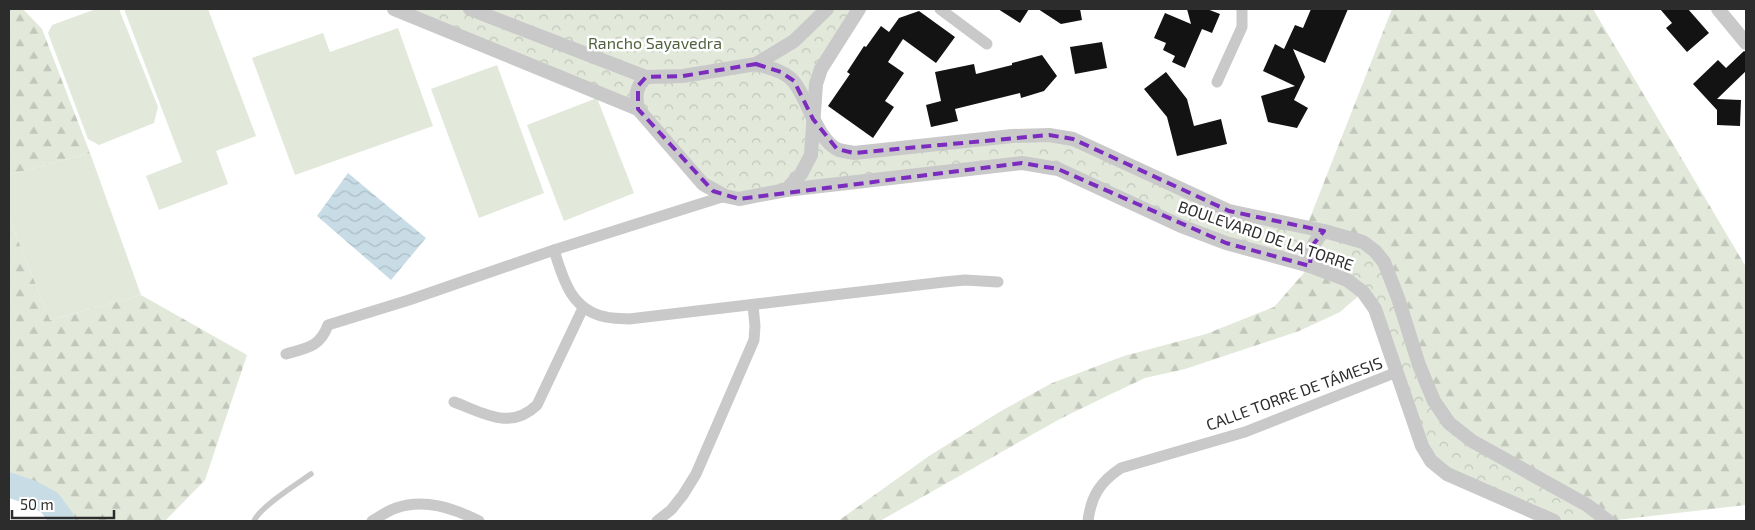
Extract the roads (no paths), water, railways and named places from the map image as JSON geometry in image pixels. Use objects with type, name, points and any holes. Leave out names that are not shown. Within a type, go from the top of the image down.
[{"type":"street","points":[[394,9],[638,109],[703,184],[725,196],[739,198],[786,190],[802,174],[811,155],[816,84],[821,69],[859,9]]},
{"type":"street","points":[[470,9],[646,77],[683,76],[756,64],[794,41],[827,9]]},
{"type":"street","points":[[940,9],[987,44]]},
{"type":"street","points":[[1217,82],[1242,27],[1242,9]]},
{"type":"street","points":[[1718,9],[1746,43]]},
{"type":"street","points":[[756,64],[781,72],[794,81],[804,97],[813,119]]},
{"type":"street","points":[[638,109],[636,97],[638,86],[646,77]]},
{"type":"street","name":"BOULEVARD DE LA TORRE","points":[[813,119],[824,136],[837,149],[854,153],[1012,136],[1049,135],[1073,139],[1230,211],[1324,231],[1363,242],[1376,251],[1384,262],[1398,298],[1419,364],[1434,401],[1449,423],[1472,441],[1587,505],[1608,521]]},
{"type":"street","name":"BOULEVARD DE LA TORRE","points":[[786,190],[1022,163],[1058,169],[1181,226],[1226,243],[1310,266],[1347,280],[1363,292],[1375,309],[1422,446],[1431,461],[1447,474],[1554,521]]},
{"type":"street","points":[[286,354],[317,343],[324,335],[328,325],[725,196]]},
{"type":"street","points":[[1310,266],[1311,247],[1324,231]]},
{"type":"street","points":[[554,250],[562,278],[571,294],[583,308],[605,317],[629,319],[944,282],[966,280],[998,282]]},
{"type":"street","points":[[657,521],[671,510],[684,495],[696,474],[754,340],[753,305]]},
{"type":"street","points":[[454,402],[500,419],[513,419],[527,414],[537,405],[583,308]]},
{"type":"street","name":"CALLE TORRE DE TÁMESIS","points":[[1088,521],[1089,511],[1096,492],[1106,478],[1121,468],[1244,432],[1397,372]]},
{"type":"street","points":[[372,521],[395,508],[416,504],[436,505],[461,512],[479,521]]},
{"type":"lane","points":[[254,521],[256,516],[270,504],[311,474]]},
{"type":"water","points":[[348,173],[426,238],[391,280],[317,216]]},
{"type":"waterway","points":[[9,485],[30,492],[50,503],[63,521]]},
{"type":"park label","name":"Rancho Sayavedra","points":[[655,42]]}]
